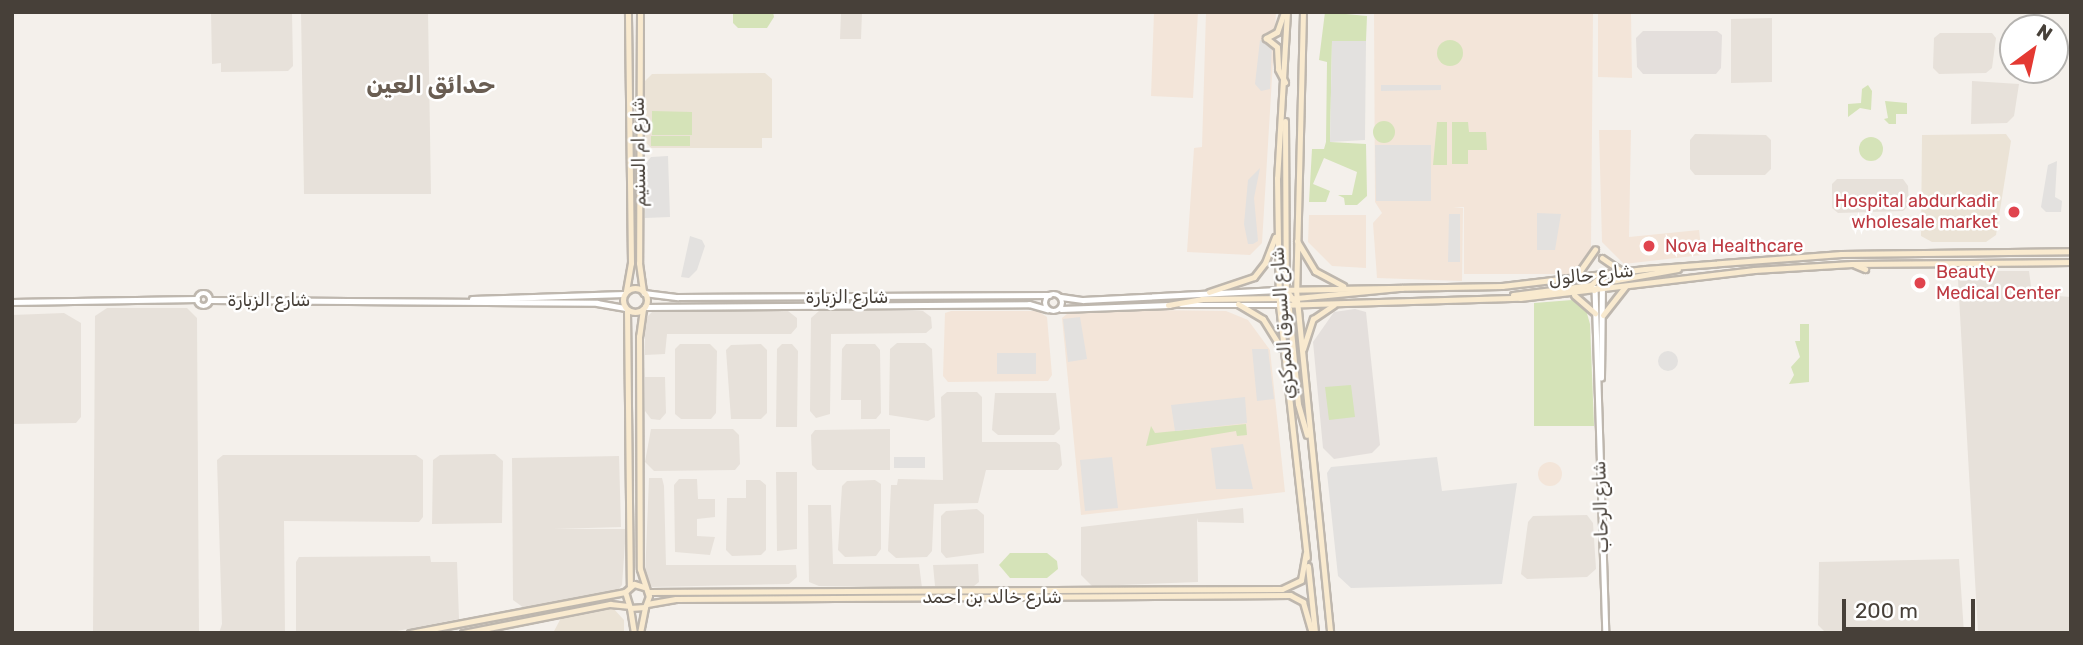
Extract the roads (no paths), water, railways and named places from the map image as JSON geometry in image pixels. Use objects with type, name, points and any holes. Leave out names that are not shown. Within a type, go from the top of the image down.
[{"type":"main road","name":"شارع ام السنيم","points":[[627,309],[625,293],[631,263],[628,12]]},
{"type":"main road","name":"شارع ام السنيم","points":[[640,12],[639,263],[644,308]]},
{"type":"main road","points":[[1286,12],[1277,32],[1266,38],[1277,47],[1278,69],[1286,82]]},
{"type":"main road","name":"شارع السوق المركزي","points":[[1278,290],[1277,230],[1286,82],[1286,12]]},
{"type":"main road","name":"شارع السوق المركزي","points":[[1302,12],[1296,239],[1297,305],[1330,633]]},
{"type":"main road","points":[[1285,102],[1285,299],[1300,413],[1310,445]]},
{"type":"main road","points":[[1209,292],[1254,276],[1265,263],[1277,230]]},
{"type":"main road","points":[[1296,239],[1315,271],[1349,288]]},
{"type":"main road","points":[[1885,253],[1894,246]]},
{"type":"main road","points":[[2068,251],[2071,246]]},
{"type":"main road","points":[[1938,247],[1950,252]]},
{"type":"main road","points":[[1574,278],[1595,249]]},
{"type":"main road","name":"شارع حالول","points":[[1278,290],[1285,299],[1297,293],[1349,288],[1502,286],[1749,260],[1885,253],[2068,251]]},
{"type":"main road","points":[[1749,260],[1763,254]]},
{"type":"main road","points":[[1602,258],[1614,269],[1628,272]]},
{"type":"main road","name":"شارع حالول","points":[[1297,305],[1571,294],[1598,287],[1853,264],[2071,262]]},
{"type":"main road","points":[[1645,269],[1651,263]]},
{"type":"main road","points":[[1853,264],[1866,270]]},
{"type":"main road","points":[[1502,298],[1598,287],[1695,265]]},
{"type":"main road","points":[[1598,287],[1599,275]]},
{"type":"main road","points":[[1297,293],[1380,293],[1415,286]]},
{"type":"main road","points":[[1603,315],[1625,286]]},
{"type":"main road","points":[[625,293],[644,292]]},
{"type":"main road","points":[[1571,294],[1595,313]]},
{"type":"main road","points":[[1168,305],[1202,299],[1285,299],[1297,305]]},
{"type":"main road","name":"شارع السوق المركزي","points":[[1285,299],[1283,353],[1314,633]]},
{"type":"main road","points":[[1302,356],[1313,320],[1337,303]]},
{"type":"main road","points":[[1238,304],[1263,319],[1283,353]]},
{"type":"main road","points":[[410,633],[625,592],[630,586],[627,309],[644,308],[639,336],[639,483],[646,605],[640,633]]},
{"type":"main road","name":"شارع خالد بن احمد","points":[[646,589],[1282,589],[1301,580],[1306,553]]},
{"type":"main road","points":[[630,586],[646,589]]},
{"type":"main road","points":[[625,592],[634,633]]},
{"type":"main road","name":"شارع خالد بن احمد","points":[[629,607],[685,599],[1290,595],[1303,602],[1314,633]]},
{"type":"main road","points":[[463,633],[610,604],[629,607]]},
{"type":"street","name":"شارع الرحاب","points":[[1598,287],[1595,313],[1600,382]]},
{"type":"street","name":"شارع الرحاب","points":[[1598,287],[1603,315],[1600,509],[1606,633]]},
{"type":"street","points":[[1278,290],[1083,300],[1061,297],[1061,309],[1238,304],[1285,299]]},
{"type":"street","name":"شارع الزبارة","points":[[644,292],[1061,297]]},
{"type":"street","points":[[12,302],[197,299],[204,293],[211,300],[204,307],[197,299]]},
{"type":"street","name":"شارع الزبارة","points":[[454,300],[625,293]]},
{"type":"street","points":[[1047,309],[1049,295]]},
{"type":"street","name":"شارع الزبارة","points":[[211,300],[597,303],[627,309]]},
{"type":"street","name":"شارع الزبارة","points":[[644,308],[1029,304],[1047,309],[1061,309]]},
{"type":"place","name":"Hospital abdurkadir wholesale market","points":[[2014,212]]},
{"type":"place","name":"Nova Healthcare","points":[[1649,246]]},
{"type":"place","name":"Beauty Medical Center","points":[[1920,283]]},
{"type":"district","name":"حدائق العين","points":[[431,86]]}]
